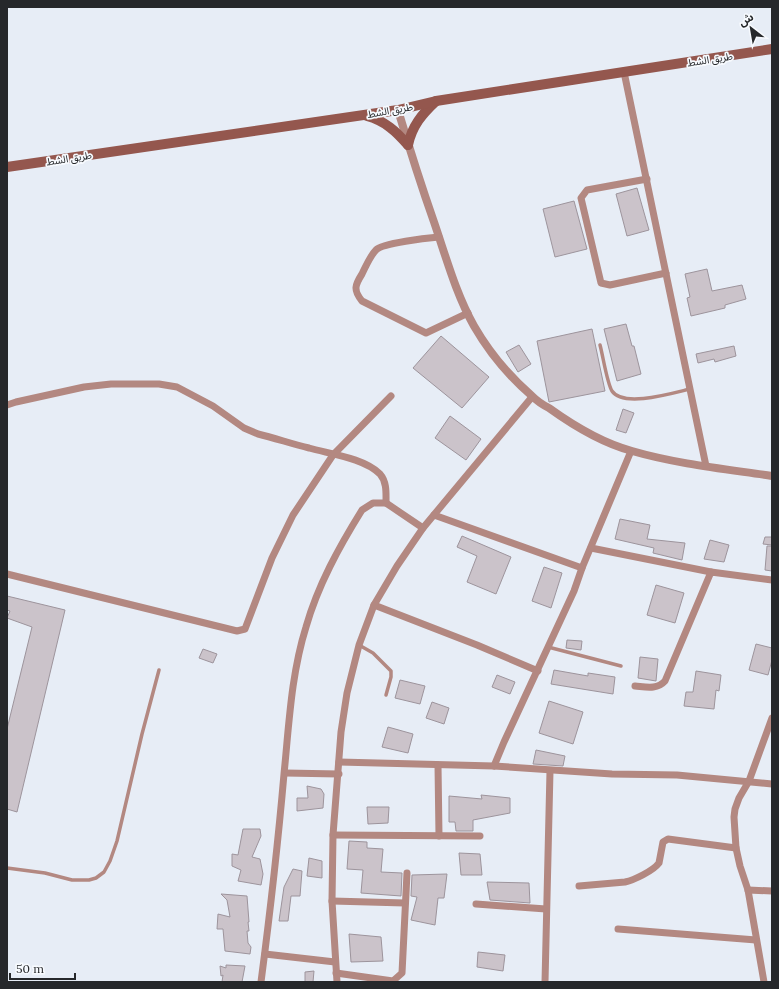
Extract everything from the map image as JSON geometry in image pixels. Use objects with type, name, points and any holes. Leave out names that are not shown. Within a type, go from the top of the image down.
[{"type":"main road","name":"طريق الشط","points":[[7,167],[398,110],[436,101],[772,49]]},
{"type":"main road","points":[[408,145],[410,135],[416,123],[436,101]]},
{"type":"main road","points":[[363,115],[377,118],[386,123],[400,135],[408,145]]},
{"type":"street","points":[[624,72],[706,466]]},
{"type":"street","points":[[398,110],[408,145],[454,283],[474,326],[511,376],[532,397],[580,428],[608,442],[631,451],[672,460],[772,476]]},
{"type":"street","points":[[646,179],[587,190],[581,198],[601,283],[610,285],[666,273]]},
{"type":"street","points":[[439,237],[385,245],[376,249],[357,281],[355,288],[356,294],[362,301],[426,333],[468,313]]},
{"type":"street","points":[[7,405],[84,387],[111,384],[165,385],[177,387],[213,406],[244,428],[258,434],[359,462],[379,474],[385,485],[386,503]]},
{"type":"street","points":[[7,574],[237,631],[245,629],[272,558],[293,515],[333,455],[391,396]]},
{"type":"street","points":[[337,982],[332,901],[333,835],[339,774],[341,732],[347,693],[359,645],[374,604],[397,566],[423,528],[532,397]]},
{"type":"street","points":[[494,766],[574,592],[582,568],[631,451]]},
{"type":"street","points":[[261,982],[291,699],[305,628],[320,585],[362,510],[373,503],[386,503],[423,528]]},
{"type":"street","points":[[434,515],[582,568]]},
{"type":"street","points":[[591,548],[712,572],[772,580]]},
{"type":"street","points":[[635,686],[654,688],[665,681],[712,572]]},
{"type":"street","points":[[374,604],[538,671]]},
{"type":"street","points":[[764,982],[748,890],[736,848],[734,818],[735,809],[739,798],[748,782],[772,718]]},
{"type":"street","points":[[339,762],[494,766],[612,774],[677,775],[772,784]]},
{"type":"street","points":[[438,765],[439,836]]},
{"type":"street","points":[[545,982],[550,770]]},
{"type":"street","points":[[284,773],[339,774]]},
{"type":"street","points":[[333,835],[480,836]]},
{"type":"street","points":[[579,886],[624,882],[649,872],[659,863],[662,844],[665,840],[736,848]]},
{"type":"street","points":[[336,973],[393,981],[402,973],[407,873]]},
{"type":"street","points":[[748,890],[772,891]]},
{"type":"street","points":[[332,901],[405,903]]},
{"type":"street","points":[[476,904],[546,909]]},
{"type":"street","points":[[618,929],[756,940]]},
{"type":"street","points":[[265,954],[335,962]]},
{"type":"lane","points":[[600,345],[611,390],[616,396],[644,399],[690,389]]},
{"type":"lane","points":[[359,645],[373,653],[391,671],[391,677],[386,695]]},
{"type":"lane","points":[[548,647],[621,666]]},
{"type":"lane","points":[[7,868],[45,873],[72,880],[89,880],[96,878],[104,872],[110,861],[117,841],[138,749],[159,670]]},
{"type":"building","points":[[637,188],[649,230],[627,236],[616,194]]},
{"type":"building","points":[[574,201],[587,249],[555,257],[543,209]]},
{"type":"building","points":[[707,269],[712,291],[742,285],[746,299],[725,305],[725,308],[691,316],[687,298],[690,297],[685,274]]},
{"type":"building","points":[[626,324],[632,346],[634,346],[641,374],[617,381],[604,329]]},
{"type":"building","points":[[592,329],[605,391],[549,402],[537,341]]},
{"type":"building","points":[[441,336],[489,377],[462,408],[413,368]]},
{"type":"building","points":[[519,345],[531,364],[518,372],[506,352]]},
{"type":"building","points":[[734,346],[736,356],[715,362],[714,359],[698,363],[696,354]]},
{"type":"building","points":[[623,409],[634,413],[626,433],[616,430]]},
{"type":"building","points":[[450,416],[481,439],[466,460],[435,438]]},
{"type":"building","points":[[620,519],[650,525],[647,539],[685,543],[682,560],[653,553],[654,548],[615,539]]},
{"type":"building","points":[[462,536],[511,557],[496,594],[467,582],[477,556],[457,547]]},
{"type":"building","points":[[765,537],[772,537],[772,545],[763,544]]},
{"type":"building","points":[[710,540],[729,545],[724,562],[704,559]]},
{"type":"building","points":[[767,546],[772,546],[772,571],[765,570]]},
{"type":"building","points":[[544,567],[562,573],[551,608],[532,601]]},
{"type":"building","points":[[656,585],[684,593],[675,623],[647,615]]},
{"type":"building","points":[[7,596],[65,610],[17,812],[7,809],[7,729],[32,627],[7,618],[10,611],[7,610]]},
{"type":"building","points":[[567,640],[582,641],[581,650],[566,648]]},
{"type":"building","points":[[756,644],[772,648],[772,660],[768,675],[749,670]]},
{"type":"building","points":[[203,649],[217,654],[213,663],[199,658]]},
{"type":"building","points":[[640,657],[658,659],[656,681],[638,678]]},
{"type":"building","points":[[554,670],[588,676],[588,673],[615,677],[613,694],[551,684]]},
{"type":"building","points":[[696,671],[721,675],[719,691],[716,690],[714,709],[684,706],[686,692],[693,692]]},
{"type":"building","points":[[497,675],[515,682],[510,694],[492,687]]},
{"type":"building","points":[[400,680],[425,686],[420,704],[395,698]]},
{"type":"building","points":[[549,701],[583,712],[573,744],[539,733]]},
{"type":"building","points":[[432,702],[449,708],[444,724],[426,718]]},
{"type":"building","points":[[388,727],[413,734],[408,753],[382,747]]},
{"type":"building","points":[[536,750],[565,756],[563,766],[533,764]]},
{"type":"building","points":[[307,786],[321,789],[324,794],[323,808],[297,811],[297,798],[308,798]]},
{"type":"building","points":[[481,795],[510,798],[510,813],[473,820],[473,831],[456,831],[455,822],[449,822],[449,796],[482,799]]},
{"type":"building","points":[[367,807],[389,807],[388,823],[368,824]]},
{"type":"building","points":[[243,829],[260,829],[261,836],[252,857],[260,859],[263,874],[261,885],[238,881],[241,870],[232,866],[232,854],[238,855]]},
{"type":"building","points":[[349,841],[367,842],[367,848],[383,849],[381,872],[402,873],[401,896],[361,893],[363,870],[347,869]]},
{"type":"building","points":[[459,853],[480,854],[482,875],[461,875]]},
{"type":"building","points":[[309,858],[322,861],[322,878],[307,876]]},
{"type":"building","points":[[293,869],[302,871],[300,896],[291,896],[288,921],[279,921],[284,887]]},
{"type":"building","points":[[447,874],[444,898],[438,898],[435,925],[411,920],[417,897],[411,896],[412,875]]},
{"type":"building","points":[[487,882],[529,883],[530,903],[490,900]]},
{"type":"building","points":[[221,894],[247,896],[249,931],[247,931],[248,943],[251,947],[250,954],[225,951],[223,929],[217,929],[218,914],[230,917],[227,900]]},
{"type":"building","points":[[349,934],[381,937],[383,961],[351,962]]},
{"type":"building","points":[[478,952],[505,955],[503,971],[477,967]]},
{"type":"building","points":[[226,965],[245,966],[242,982],[222,982],[223,975],[221,976],[220,966],[226,968]]},
{"type":"building","points":[[314,971],[313,982],[305,982],[305,972]]}]
